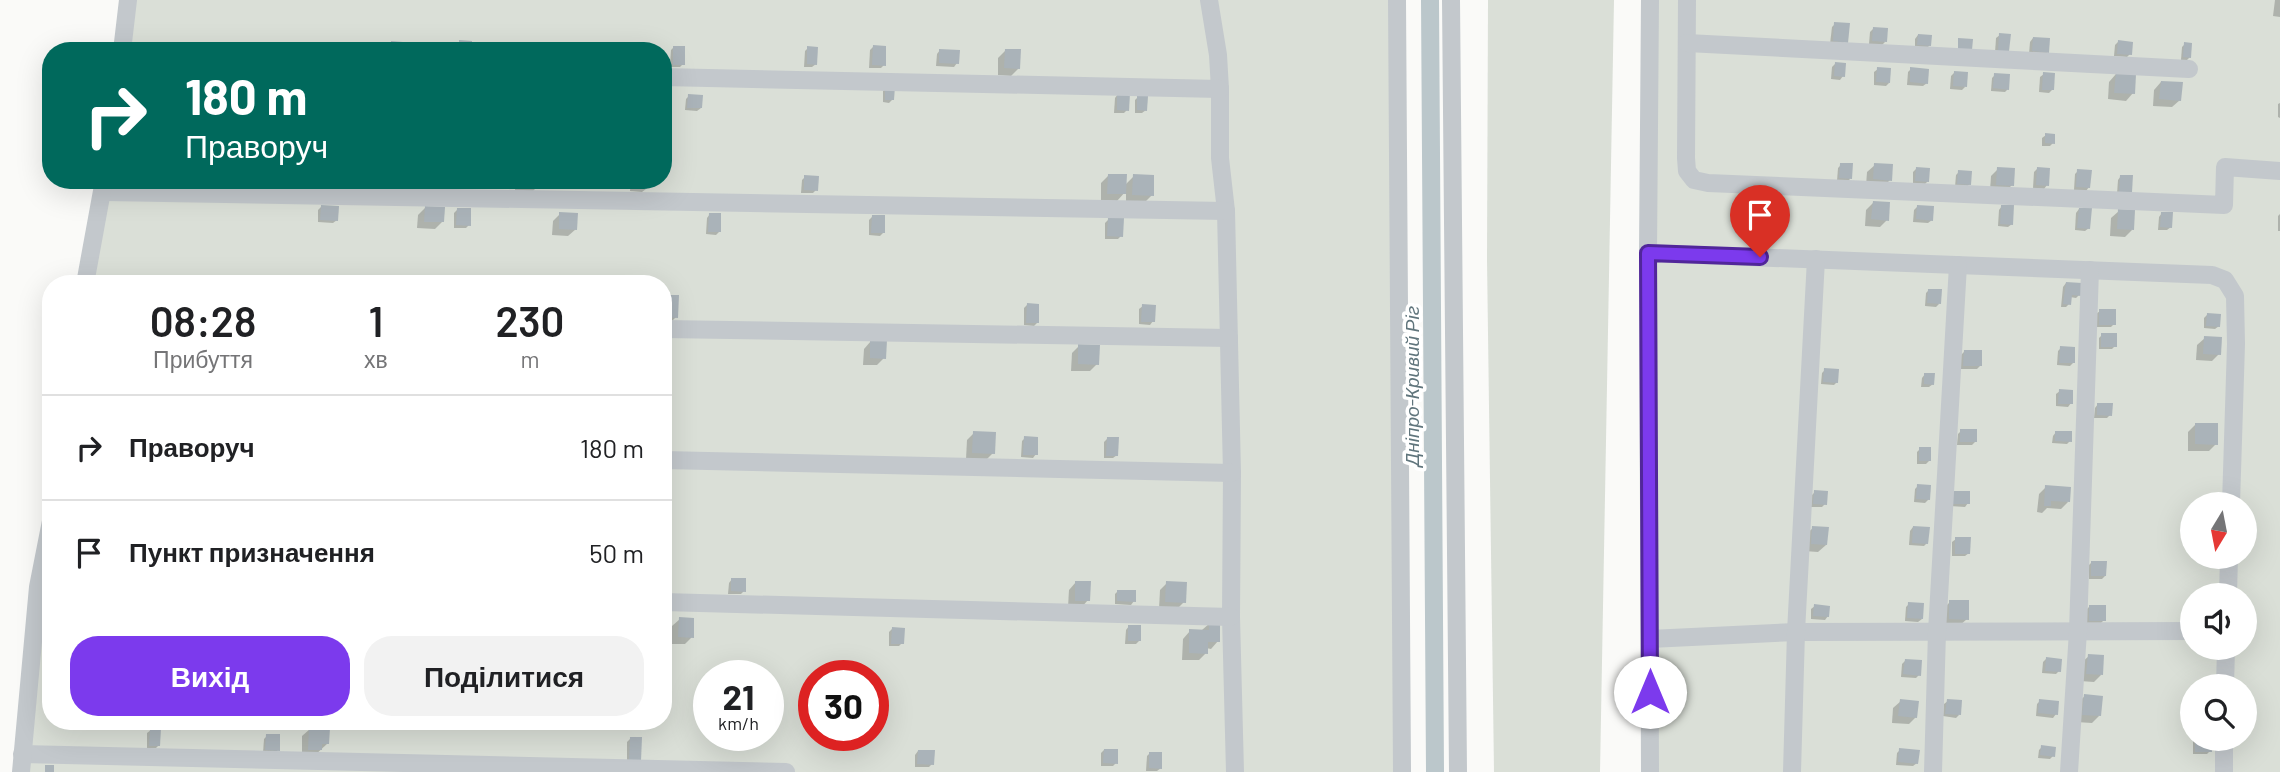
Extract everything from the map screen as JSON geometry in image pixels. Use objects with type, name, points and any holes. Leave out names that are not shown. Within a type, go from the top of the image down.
[{"type":"street","points":[[123,42],[128,0]]},
{"type":"street","points":[[1209,0],[1218,55],[1220,158],[1226,211],[1235,772]]},
{"type":"street","points":[[1397,0],[1402,772]]},
{"type":"street","points":[[1451,0],[1458,772]]},
{"type":"street","points":[[1650,0],[1650,772]]},
{"type":"street","points":[[1687,0],[1686,158],[1687,170],[1694,180],[2224,205],[2225,167],[2280,171]]},
{"type":"street","points":[[1687,43],[2189,69]]},
{"type":"street","points":[[672,78],[1220,89]]},
{"type":"street","points":[[87,275],[103,189]]},
{"type":"street","points":[[239,189],[1226,211]]},
{"type":"street","points":[[1648,253],[2212,275],[2225,280],[2235,296],[2231,492]]},
{"type":"street","points":[[1792,772],[1796,632],[1816,259]]},
{"type":"street","points":[[1933,772],[1937,632],[1958,265]]},
{"type":"street","points":[[2068,772],[2078,631],[2090,270]]},
{"type":"street","points":[[672,329],[1229,338]]},
{"type":"street","points":[[672,460],[1232,473]]},
{"type":"street","points":[[21,772],[42,602]]},
{"type":"street","points":[[672,602],[1231,617]]},
{"type":"street","points":[[1650,639],[1796,632],[2180,631]]},
{"type":"street","points":[[2224,751],[2224,772]]},
{"type":"street","points":[[22,754],[786,772]]},
{"type":"shaded area","points":[[128,0],[1397,0],[1402,772],[21,772],[42,597],[42,730],[672,730],[672,275],[86,275],[102,189],[672,189],[672,42],[123,42]]},
{"type":"shaded area","points":[[1488,0],[1614,0],[1600,772],[1494,772],[1487,260]]},
{"type":"shaded area","points":[[1650,0],[2280,0],[2280,772],[1650,772]]},
{"type":"building","points":[[1834,22],[1850,23],[1848,43],[1833,41]]},
{"type":"building","points":[[1873,27],[1888,28],[1887,42],[1872,41]]},
{"type":"building","points":[[1999,33],[2011,34],[2009,51],[1998,51]]},
{"type":"building","points":[[1918,34],[1932,35],[1931,46],[1917,45]]},
{"type":"building","points":[[2033,37],[2050,38],[2049,53],[2032,51]]},
{"type":"building","points":[[1958,38],[1973,39],[1972,50],[1958,49]]},
{"type":"building","points":[[2118,40],[2133,42],[2132,55],[2117,54]]},
{"type":"building","points":[[2184,42],[2192,43],[2191,58],[2183,57]]},
{"type":"building","points":[[873,45],[886,46],[886,66],[872,65]]},
{"type":"building","points":[[673,46],[685,46],[685,65],[673,65]]},
{"type":"building","points":[[807,46],[818,47],[817,65],[807,64]]},
{"type":"building","points":[[939,49],[960,50],[959,64],[939,63]]},
{"type":"building","points":[[1005,49],[1021,49],[1020,69],[1004,68]]},
{"type":"building","points":[[1835,62],[1846,63],[1845,77],[1834,76]]},
{"type":"building","points":[[1877,67],[1891,68],[1890,83],[1876,82]]},
{"type":"building","points":[[1910,67],[1929,69],[1928,84],[1910,82]]},
{"type":"building","points":[[1954,71],[1968,72],[1967,87],[1953,86]]},
{"type":"building","points":[[2043,72],[2055,73],[2054,90],[2042,90]]},
{"type":"building","points":[[2116,72],[2136,74],[2135,94],[2114,93]]},
{"type":"building","points":[[1994,73],[2010,74],[2009,90],[1993,88]]},
{"type":"building","points":[[2161,81],[2183,82],[2181,101],[2159,99]]},
{"type":"building","points":[[885,86],[895,86],[894,100],[885,100]]},
{"type":"building","points":[[1117,93],[1130,93],[1129,111],[1117,110]]},
{"type":"building","points":[[688,94],[703,95],[702,108],[687,108]]},
{"type":"building","points":[[1137,95],[1148,96],[1147,111],[1137,110]]},
{"type":"building","points":[[2045,133],[2055,134],[2055,144],[2045,143]]},
{"type":"building","points":[[1840,163],[1853,163],[1852,179],[1839,178]]},
{"type":"building","points":[[1874,163],[1893,164],[1892,181],[1873,179]]},
{"type":"building","points":[[1916,167],[1930,168],[1929,182],[1915,181]]},
{"type":"building","points":[[1997,167],[2015,168],[2014,186],[1996,185]]},
{"type":"building","points":[[2037,167],[2050,168],[2049,186],[2036,185]]},
{"type":"building","points":[[2077,169],[2092,170],[2090,188],[2076,187]]},
{"type":"building","points":[[1958,170],[1972,171],[1971,185],[1957,184]]},
{"type":"building","points":[[1108,174],[1127,174],[1126,194],[1107,194]]},
{"type":"building","points":[[1133,174],[1154,175],[1154,196],[1132,195]]},
{"type":"building","points":[[804,175],[819,176],[818,191],[804,190]]},
{"type":"building","points":[[2120,175],[2133,175],[2132,192],[2119,192]]},
{"type":"building","points":[[1873,201],[1890,202],[1889,221],[1871,219]]},
{"type":"building","points":[[321,205],[339,206],[338,221],[320,220]]},
{"type":"building","points":[[1917,205],[1934,206],[1933,221],[1916,219]]},
{"type":"building","points":[[2001,205],[2014,205],[2013,225],[2000,224]]},
{"type":"building","points":[[425,206],[445,207],[444,222],[424,222]]},
{"type":"building","points":[[457,208],[471,208],[471,226],[456,225]]},
{"type":"building","points":[[2079,208],[2092,208],[2090,229],[2077,228]]},
{"type":"building","points":[[2118,209],[2135,210],[2134,230],[2117,229]]},
{"type":"building","points":[[559,212],[578,213],[577,230],[559,229]]},
{"type":"building","points":[[2161,212],[2173,212],[2172,228],[2160,227]]},
{"type":"building","points":[[709,213],[721,213],[721,232],[708,232]]},
{"type":"building","points":[[872,215],[885,215],[885,233],[871,233]]},
{"type":"building","points":[[1108,218],[1124,218],[1123,237],[1107,236]]},
{"type":"building","points":[[2066,282],[2082,283],[2081,296],[2072,295],[2071,305],[2063,304]]},
{"type":"building","points":[[1928,289],[1942,289],[1941,304],[1927,303]]},
{"type":"building","points":[[672,295],[679,295],[678,318],[672,318]]},
{"type":"building","points":[[1027,303],[1039,304],[1039,323],[1026,323]]},
{"type":"building","points":[[1142,304],[1156,305],[1155,322],[1141,322]]},
{"type":"building","points":[[2099,309],[2116,309],[2116,325],[2099,325]]},
{"type":"building","points":[[2207,313],[2221,314],[2220,327],[2206,326]]},
{"type":"building","points":[[2101,333],[2117,333],[2117,347],[2101,347]]},
{"type":"building","points":[[2204,336],[2222,337],[2221,355],[2203,354]]},
{"type":"building","points":[[870,340],[887,340],[886,359],[870,358]]},
{"type":"building","points":[[1078,344],[1100,345],[1099,365],[1078,364]]},
{"type":"building","points":[[2060,346],[2075,347],[2075,363],[2059,363]]},
{"type":"building","points":[[1964,350],[1982,350],[1982,366],[1963,366]]},
{"type":"building","points":[[1824,368],[1839,369],[1838,383],[1823,382]]},
{"type":"building","points":[[1924,373],[1935,373],[1934,385],[1924,384]]},
{"type":"building","points":[[2059,389],[2073,390],[2073,404],[2058,404]]},
{"type":"building","points":[[2097,403],[2113,403],[2112,416],[2097,415]]},
{"type":"building","points":[[2195,423],[2218,423],[2218,445],[2195,444]]},
{"type":"building","points":[[1960,429],[1977,429],[1977,442],[1960,442]]},
{"type":"building","points":[[973,431],[996,432],[995,454],[972,453]]},
{"type":"building","points":[[2055,431],[2072,431],[2072,442],[2055,441]]},
{"type":"building","points":[[1024,436],[1038,437],[1038,455],[1023,455]]},
{"type":"building","points":[[1107,437],[1119,437],[1118,456],[1106,456]]},
{"type":"building","points":[[1919,447],[1931,447],[1931,461],[1919,461]]},
{"type":"building","points":[[1917,484],[1931,485],[1930,500],[1916,499]]},
{"type":"building","points":[[2045,485],[2071,487],[2070,502],[2051,501],[2051,506],[2044,506]]},
{"type":"building","points":[[1814,490],[1828,491],[1827,505],[1813,504]]},
{"type":"building","points":[[1952,491],[1970,491],[1970,504],[1952,504]]},
{"type":"building","points":[[1812,526],[1829,527],[1827,545],[1811,544]]},
{"type":"building","points":[[1913,526],[1930,527],[1928,544],[1912,543]]},
{"type":"building","points":[[1955,537],[1971,537],[1970,554],[1955,554]]},
{"type":"building","points":[[2091,561],[2107,561],[2106,576],[2091,576]]},
{"type":"building","points":[[731,578],[746,578],[746,592],[731,591]]},
{"type":"building","points":[[1075,581],[1091,581],[1090,601],[1075,601]]},
{"type":"building","points":[[1166,581],[1187,582],[1186,603],[1165,602]]},
{"type":"building","points":[[1117,590],[1136,590],[1136,602],[1117,601]]},
{"type":"building","points":[[1949,600],[1969,600],[1969,620],[1949,619]]},
{"type":"building","points":[[1908,602],[1924,603],[1923,619],[1907,618]]},
{"type":"building","points":[[1814,604],[1830,606],[1829,617],[1813,616]]},
{"type":"building","points":[[2089,605],[2106,605],[2106,621],[2089,621]]},
{"type":"building","points":[[679,617],[694,618],[694,638],[678,637]]},
{"type":"building","points":[[1209,621],[1220,622],[1220,642],[1208,642],[1208,654],[1189,653],[1189,629],[1209,630]]},
{"type":"building","points":[[1128,625],[1141,625],[1141,641],[1128,641]]},
{"type":"building","points":[[892,627],[905,628],[904,644],[891,644]]},
{"type":"building","points":[[2088,654],[2104,655],[2103,675],[2086,674]]},
{"type":"building","points":[[2046,657],[2062,659],[2061,672],[2045,671]]},
{"type":"building","points":[[1905,659],[1922,660],[1921,676],[1903,674]]},
{"type":"building","points":[[2084,694],[2103,696],[2101,716],[2082,715]]},
{"type":"building","points":[[1900,699],[1919,701],[1917,718],[1898,716]]},
{"type":"building","points":[[1947,699],[1962,700],[1961,715],[1945,714]]},
{"type":"building","points":[[2039,699],[2059,701],[2058,715],[2038,713]]},
{"type":"building","points":[[150,730],[161,730],[160,746],[149,746]]},
{"type":"building","points":[[309,730],[330,730],[329,744],[322,744],[322,750],[308,750]]},
{"type":"building","points":[[266,734],[280,734],[280,751],[265,750]]},
{"type":"building","points":[[630,737],[642,737],[641,761],[629,760]]},
{"type":"building","points":[[2041,745],[2056,747],[2055,757],[2040,755]]},
{"type":"building","points":[[1899,748],[1920,750],[1918,764],[1898,762]]},
{"type":"building","points":[[1104,749],[1118,749],[1118,764],[1103,763]]},
{"type":"building","points":[[918,750],[935,750],[934,765],[917,764]]},
{"type":"building","points":[[1149,752],[1162,752],[1162,769],[1149,768]]},
{"type":"building","points":[[45,765],[54,765],[54,772],[45,772]]},
{"type":"waterway","name":"Дніпро-Кривий Ріг","points":[[1430,0],[1435,772]]},
{"type":"route","points":[[1650,692],[1648,253],[1760,257]]}]
